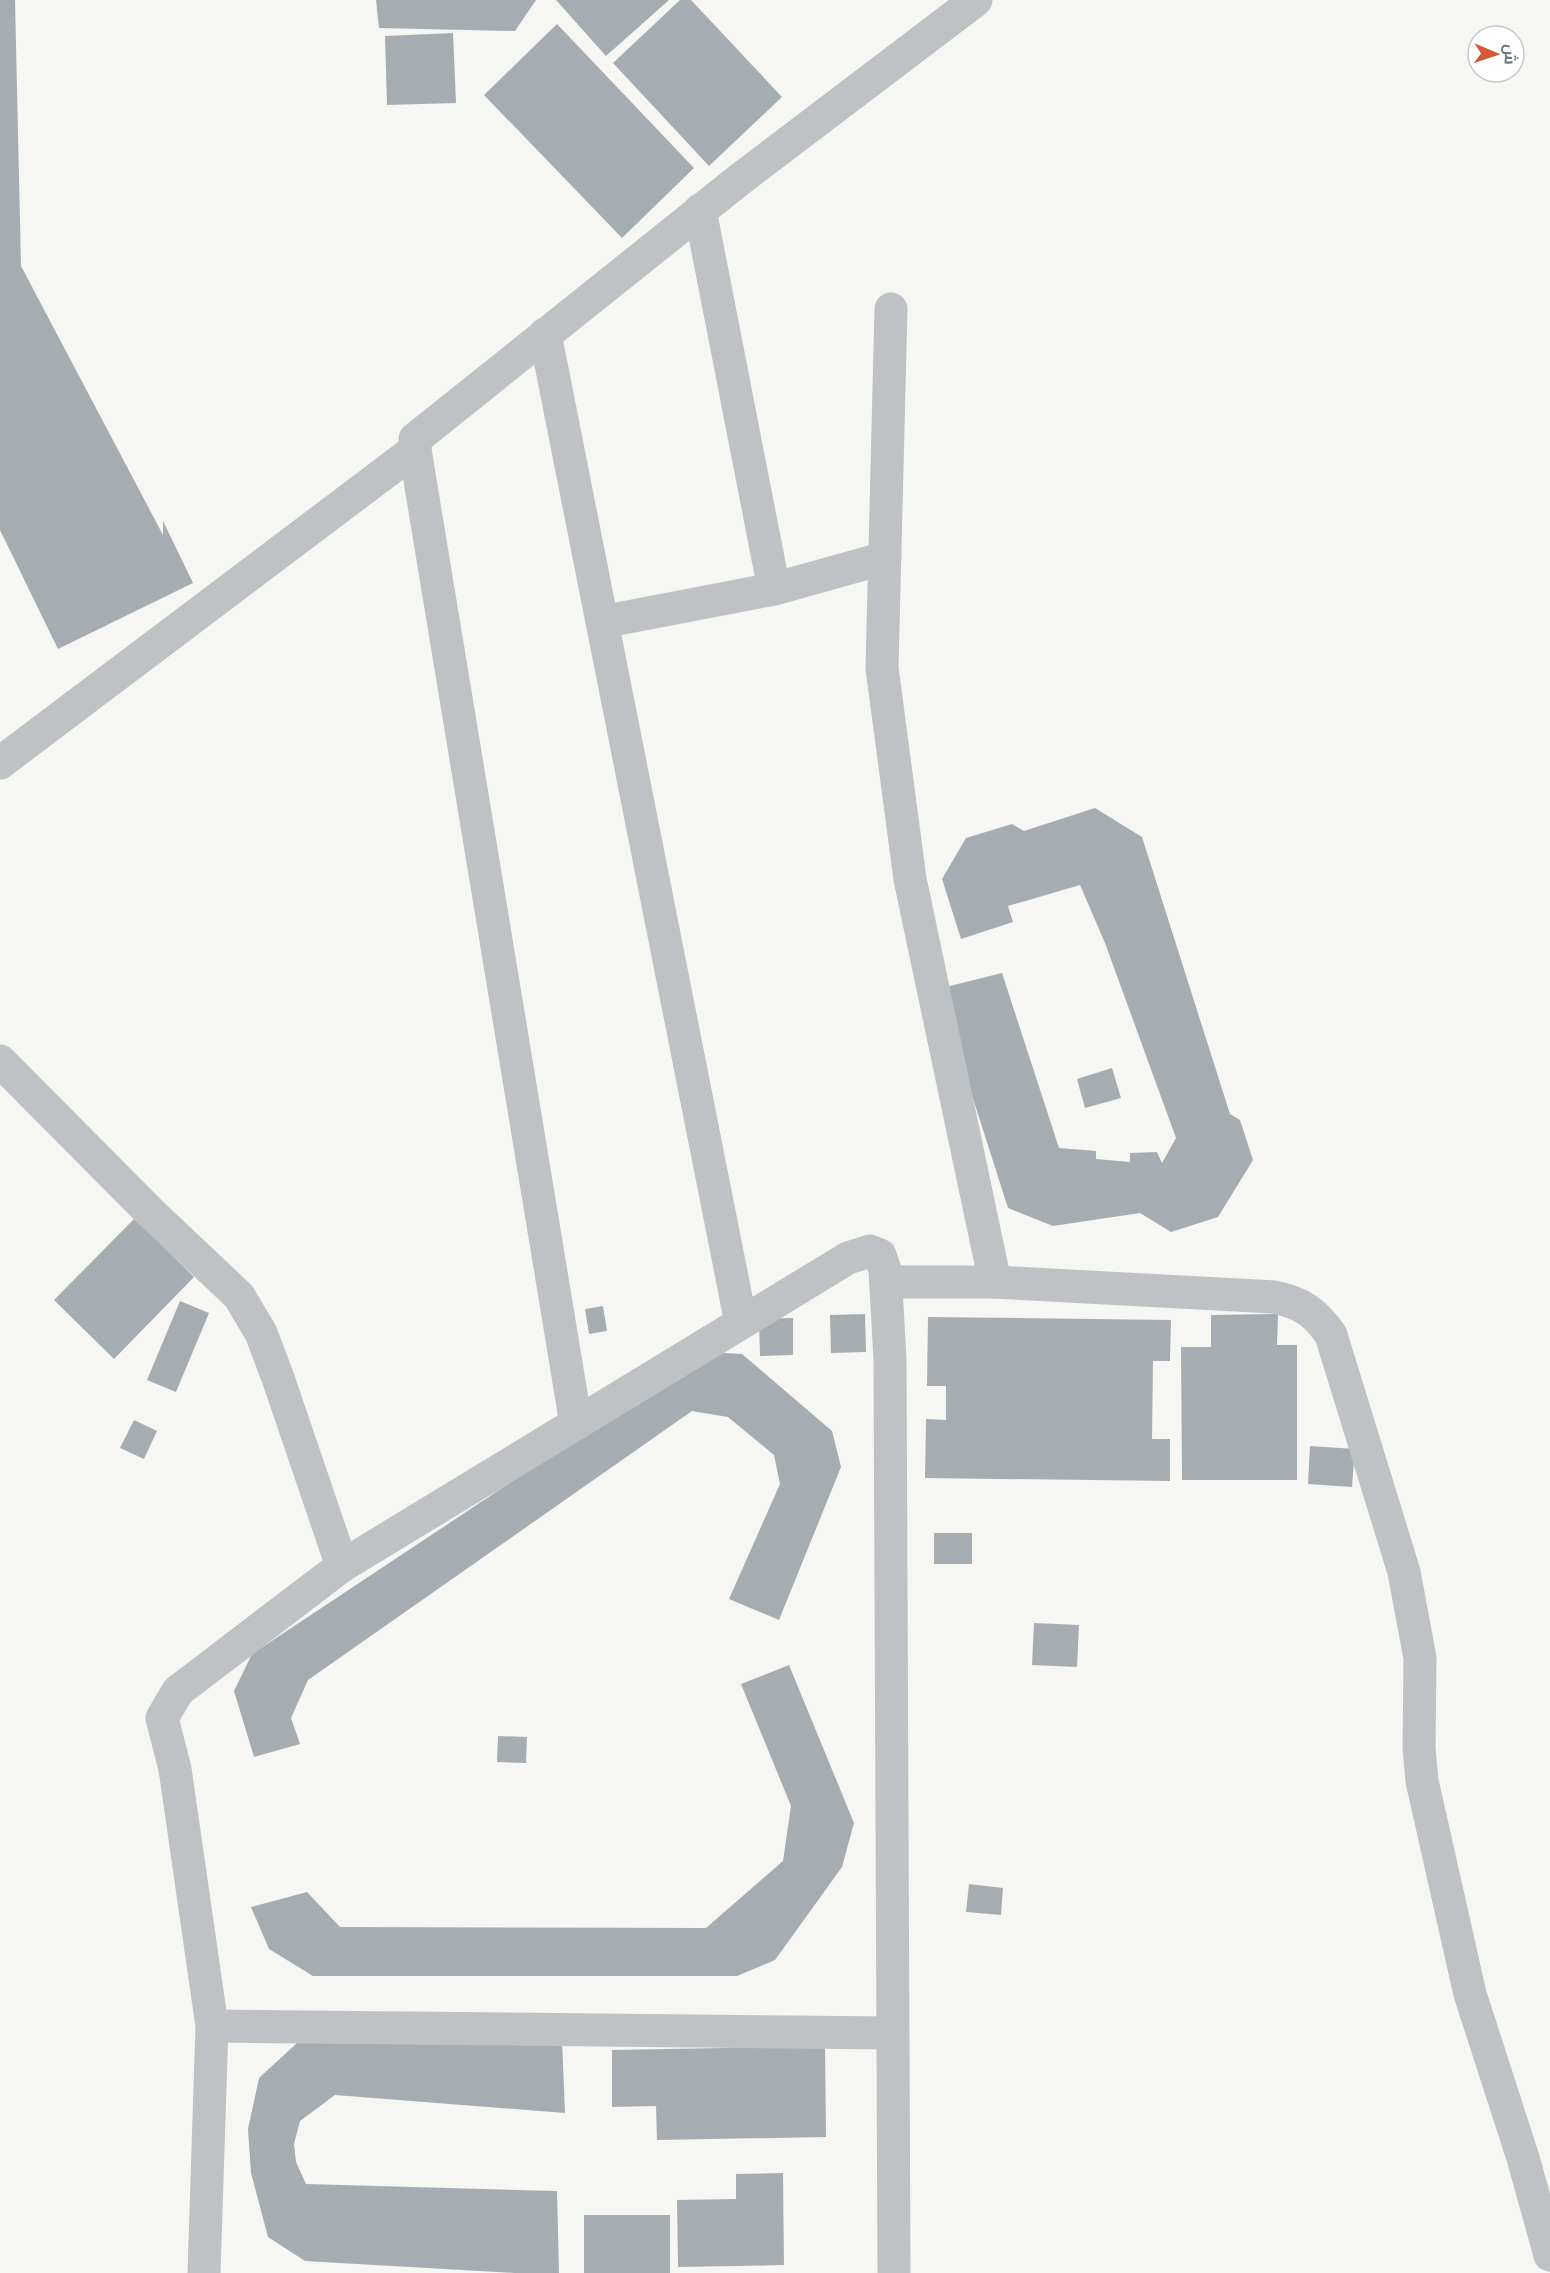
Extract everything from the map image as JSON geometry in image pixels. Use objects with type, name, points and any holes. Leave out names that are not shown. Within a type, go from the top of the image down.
[{"type":"street","points":[[576,1424],[415,450],[415,438],[700,210],[976,0]]},
{"type":"street","points":[[700,210],[774,589]]},
{"type":"street","points":[[891,309],[882,668],[910,879],[995,1282]]},
{"type":"street","points":[[545,334],[741,1323]]},
{"type":"street","points":[[0,764],[415,450]]},
{"type":"street","points":[[602,622],[774,589],[885,558]]},
{"type":"street","points":[[0,1061],[150,1212],[239,1296],[261,1334],[278,1378],[342,1566]]},
{"type":"street","points":[[204,2273],[212,2026],[175,1769],[162,1718],[178,1690],[342,1566],[741,1323],[862,1253],[870,1251],[880,1256],[885,1282],[890,1371],[894,2273]]},
{"type":"street","points":[[885,1282],[995,1282],[1274,1297],[1305,1306],[1319,1317],[1331,1335],[1404,1572],[1420,1658],[1419,1748],[1422,1781],[1470,1995],[1523,2158],[1550,2255]]},
{"type":"street","points":[[212,2026],[892,2033]]},
{"type":"building","points":[[0,0],[15,0],[21,266],[163,535],[163,521],[193,583],[58,649],[0,530]]},
{"type":"building","points":[[376,0],[536,0],[515,31],[379,28]]},
{"type":"building","points":[[556,0],[669,0],[606,56]]},
{"type":"building","points":[[680,0],[691,0],[782,97],[709,166],[613,63]]},
{"type":"building","points":[[557,24],[694,168],[622,238],[484,95]]},
{"type":"building","points":[[453,33],[456,103],[387,105],[385,36]]},
{"type":"building","points":[[1095,808],[1142,837],[1230,1114],[1240,1120],[1253,1160],[1218,1217],[1171,1232],[1140,1213],[1053,1226],[1008,1208],[938,989],[1002,973],[1059,1148],[1096,1151],[1096,1159],[1130,1162],[1130,1153],[1157,1152],[1162,1163],[1176,1138],[1105,943],[1080,885],[1008,906],[1013,922],[961,939],[942,879],[966,838],[1012,824],[1024,831]]},
{"type":"building","points":[[1112,1068],[1121,1098],[1085,1108],[1077,1079]]},
{"type":"building","points":[[135,1218],[194,1277],[114,1359],[54,1300]]},
{"type":"building","points":[[180,1301],[209,1313],[176,1392],[147,1380]]},
{"type":"building","points":[[603,1306],[607,1331],[589,1334],[585,1309]]},
{"type":"building","points":[[865,1314],[866,1352],[831,1353],[830,1315]]},
{"type":"building","points":[[1278,1314],[1277,1345],[1297,1345],[1297,1480],[1182,1480],[1181,1347],[1211,1347],[1211,1315]]},
{"type":"building","points":[[928,1317],[1171,1320],[1170,1361],[1153,1361],[1152,1439],[1170,1439],[1170,1481],[925,1478],[926,1419],[946,1420],[946,1386],[927,1386]]},
{"type":"building","points":[[793,1318],[793,1355],[760,1356],[759,1319]]},
{"type":"building","points":[[707,1352],[742,1354],[832,1431],[841,1467],[779,1620],[729,1599],[780,1484],[774,1455],[728,1417],[692,1411],[308,1680],[291,1718],[300,1744],[254,1757],[234,1691],[252,1654]]},
{"type":"building","points":[[134,1420],[157,1431],[144,1459],[120,1448]]},
{"type":"building","points":[[1310,1446],[1355,1449],[1352,1487],[1308,1484]]},
{"type":"building","points":[[934,1533],[972,1533],[972,1564],[934,1564]]},
{"type":"building","points":[[1034,1623],[1079,1625],[1077,1667],[1032,1665]]},
{"type":"building","points":[[789,1665],[854,1823],[842,1867],[775,1960],[737,1976],[313,1976],[269,1949],[251,1907],[307,1892],[340,1927],[706,1928],[783,1861],[791,1806],[741,1684]]},
{"type":"building","points":[[498,1736],[527,1737],[526,1763],[497,1762]]},
{"type":"building","points":[[969,1884],[1003,1888],[1001,1915],[966,1912]]},
{"type":"building","points":[[562,2040],[565,2113],[335,2095],[300,2121],[294,2144],[296,2162],[306,2184],[557,2191],[559,2273],[515,2273],[305,2261],[268,2237],[251,2173],[248,2129],[259,2078],[297,2043]]},
{"type":"building","points":[[825,2046],[826,2137],[657,2140],[656,2106],[612,2107],[612,2050]]},
{"type":"building","points":[[783,2173],[784,2265],[678,2267],[677,2200],[736,2199],[736,2174]]},
{"type":"building","points":[[584,2215],[670,2215],[670,2273],[584,2273]]}]
